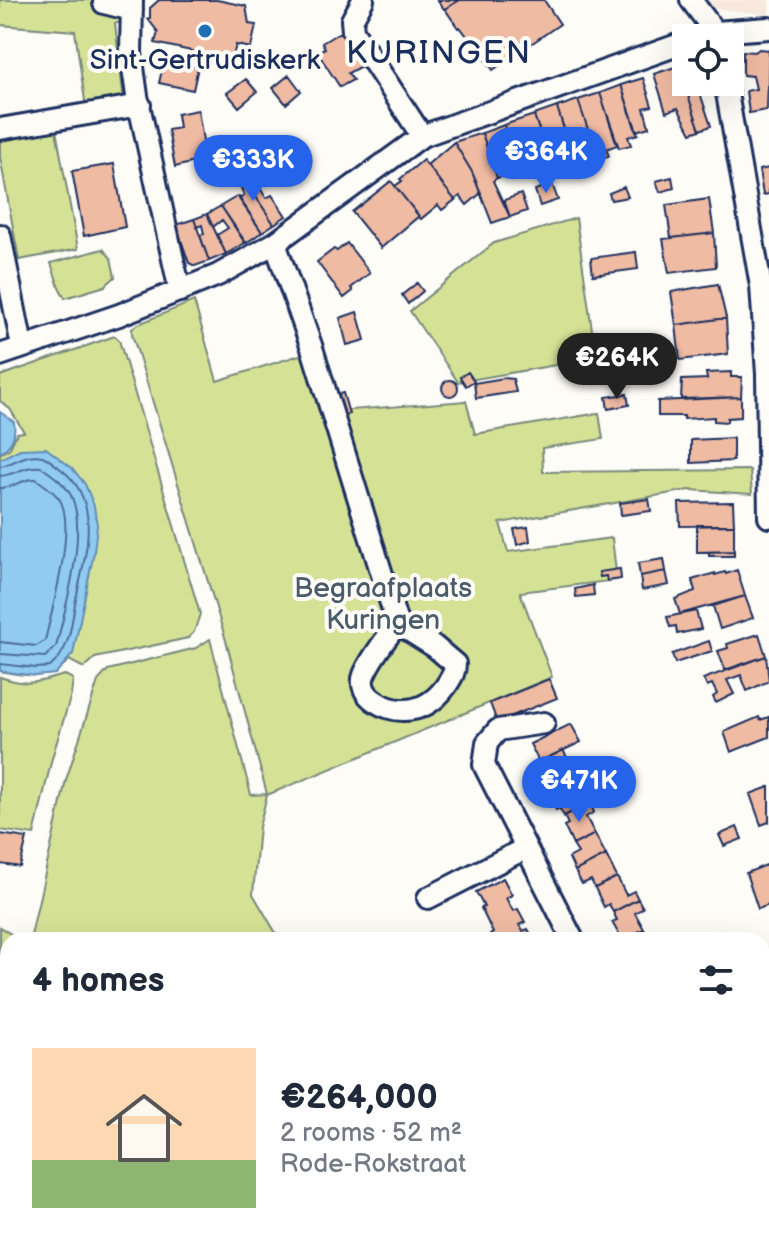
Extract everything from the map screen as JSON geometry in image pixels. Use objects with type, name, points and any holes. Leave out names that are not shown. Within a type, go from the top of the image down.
[{"type":"street","points":[[363,0],[352,20],[353,31],[422,136]]},
{"type":"street","points":[[691,0],[703,24]]},
{"type":"street","points":[[104,3],[132,5],[131,53],[180,291]]},
{"type":"street","points":[[744,31],[769,28]]},
{"type":"street","points":[[0,355],[119,315],[218,275],[275,243],[422,136],[672,47]]},
{"type":"street","points":[[727,96],[761,286],[767,374],[769,517]]},
{"type":"street","points":[[0,129],[140,105]]},
{"type":"street","points":[[0,235],[22,346]]},
{"type":"street","points":[[275,243],[312,348],[397,623],[455,664],[455,672],[439,695],[416,708],[403,711],[387,708],[369,697],[363,689],[363,677],[397,623]]},
{"type":"street","points":[[544,723],[498,730],[487,743],[484,765],[569,932]]},
{"type":"street","points":[[428,898],[526,848]]},
{"type":"shaded area","points":[[704,0],[769,0],[769,15],[713,8]]},
{"type":"green space","points":[[0,0],[124,0],[124,23],[115,23],[124,102],[86,108],[75,31],[0,25]]},
{"type":"green space","points":[[56,130],[78,249],[19,260],[0,157],[0,140]]},
{"type":"green space","points":[[576,218],[596,358],[458,382],[410,311],[494,243]]},
{"type":"green space","points":[[103,249],[111,258],[115,277],[105,286],[65,298],[51,263]]},
{"type":"green space","name":"Begraafplaats Kuringen","points":[[194,301],[217,381],[319,349],[338,411],[466,401],[475,434],[599,413],[603,439],[542,448],[543,472],[750,470],[752,494],[689,490],[500,523],[508,552],[612,538],[617,580],[520,592],[552,677],[267,795],[259,827],[253,894],[275,932],[32,932],[66,780],[98,681],[108,670],[196,648],[210,639],[251,795],[267,794],[225,637],[132,334],[136,325]]},
{"type":"green space","points":[[115,336],[119,340],[200,614],[194,632],[188,638],[95,658],[84,668],[69,660],[62,667],[45,674],[0,671],[0,454],[10,448],[17,433],[24,432],[10,409],[0,401],[0,376]]},
{"type":"green space","points":[[65,675],[73,679],[71,695],[34,835],[0,830],[0,677],[26,683]]},
{"type":"water","points":[[0,412],[14,422],[14,436],[0,453]]},
{"type":"water","points":[[46,448],[72,468],[85,484],[94,506],[97,525],[73,654],[55,674],[36,676],[0,671],[0,459],[20,449]]},
{"type":"building","name":"Sint-Gertrudiskerk","points":[[159,0],[217,0],[246,6],[249,24],[256,25],[251,48],[236,45],[232,60],[155,43],[158,32],[148,19],[150,8]]},
{"type":"building","points":[[437,0],[460,0],[444,9]]},
{"type":"building","points":[[460,0],[544,0],[560,24],[493,70],[445,9]]},
{"type":"building","points":[[340,32],[361,66],[348,73],[353,80],[340,87],[317,52],[325,48],[322,43]]},
{"type":"building","points":[[759,49],[769,50],[767,110],[749,113],[746,91],[756,89],[753,76],[744,75],[744,51],[755,52]]},
{"type":"building","points":[[164,61],[198,67],[193,90],[159,83]]},
{"type":"building","points":[[672,68],[672,96],[688,96],[700,130],[691,133],[678,108],[666,112],[654,74]]},
{"type":"building","points":[[289,75],[301,91],[286,104],[273,88]]},
{"type":"building","points":[[643,78],[652,106],[644,108],[649,127],[636,131],[621,85]]},
{"type":"building","points":[[246,79],[257,92],[239,107],[227,93]]},
{"type":"building","points":[[621,85],[638,134],[628,137],[631,145],[619,148],[600,93]]},
{"type":"building","points":[[600,93],[617,145],[606,149],[609,156],[598,159],[578,100]]},
{"type":"building","points":[[688,96],[701,96],[711,126],[700,130]]},
{"type":"building","points":[[578,100],[598,159],[585,164],[584,160],[579,161],[574,145],[578,143],[573,134],[566,136],[557,107]]},
{"type":"building","points":[[557,107],[578,172],[565,176],[552,142],[544,145],[534,115]]},
{"type":"building","points":[[198,110],[206,159],[175,167],[168,130],[179,128],[177,114]]},
{"type":"building","points":[[534,115],[546,150],[516,160],[504,125]]},
{"type":"building","points":[[504,125],[516,160],[505,166],[508,175],[497,178],[482,133]]},
{"type":"building","points":[[482,133],[497,178],[493,181],[510,217],[492,223],[472,172],[454,142]]},
{"type":"building","points":[[454,142],[481,193],[467,205],[460,196],[455,200],[427,165]]},
{"type":"building","points":[[222,159],[229,176],[222,179],[219,173],[211,176],[207,165]]},
{"type":"building","points":[[423,160],[455,200],[442,210],[438,205],[421,219],[395,186]]},
{"type":"building","points":[[114,164],[125,227],[84,236],[72,171]]},
{"type":"building","points":[[769,168],[769,194],[763,195],[759,170]]},
{"type":"building","points":[[244,169],[252,186],[250,188],[274,224],[262,232],[239,199],[244,195],[235,173]]},
{"type":"building","points":[[672,177],[674,188],[660,192],[656,181]]},
{"type":"building","points":[[391,181],[419,216],[381,248],[352,212]]},
{"type":"building","points":[[257,183],[266,198],[272,195],[286,216],[274,224],[250,188]]},
{"type":"building","points":[[552,184],[558,200],[540,206],[535,190]]},
{"type":"building","points":[[624,187],[628,197],[611,200],[609,193]]},
{"type":"building","points":[[521,194],[527,211],[510,217],[504,200]]},
{"type":"building","points":[[238,196],[262,232],[246,243],[221,206]]},
{"type":"building","points":[[709,199],[714,233],[671,238],[666,205]]},
{"type":"building","points":[[221,206],[245,243],[226,254],[217,235],[228,228],[222,220],[213,227],[207,214]]},
{"type":"building","points":[[207,214],[226,254],[209,261],[200,235],[204,234],[202,225],[197,227],[194,219]]},
{"type":"building","points":[[194,219],[209,261],[195,266],[189,263],[176,225]]},
{"type":"building","points":[[714,233],[716,267],[669,273],[663,239]]},
{"type":"building","points":[[347,243],[370,273],[344,298],[317,262]]},
{"type":"building","points":[[636,252],[638,269],[593,275],[591,258]]},
{"type":"building","points":[[417,283],[423,291],[408,304],[402,295]]},
{"type":"building","points":[[718,284],[726,318],[676,325],[671,292]]},
{"type":"building","points":[[357,312],[365,340],[347,345],[340,318]]},
{"type":"building","points":[[726,318],[728,354],[680,360],[676,325]]},
{"type":"building","points":[[648,341],[651,357],[606,365],[603,348]]},
{"type":"building","points":[[468,372],[474,381],[466,386],[460,377]]},
{"type":"building","points":[[731,372],[731,377],[742,377],[741,397],[681,399],[682,380],[707,379],[706,373]]},
{"type":"building","points":[[513,379],[516,392],[476,398],[474,383]]},
{"type":"building","points":[[450,380],[458,388],[450,396],[442,388]]},
{"type":"building","points":[[343,393],[349,414],[338,417],[332,396]]},
{"type":"building","points":[[627,394],[629,405],[608,409],[606,397]]},
{"type":"building","points":[[741,397],[741,417],[727,418],[727,422],[714,421],[714,417],[684,419],[684,416],[658,416],[658,401]]},
{"type":"building","points":[[733,438],[733,461],[691,463],[691,440]]},
{"type":"building","points":[[649,499],[651,511],[621,515],[620,503]]},
{"type":"building","points":[[733,502],[734,525],[680,526],[679,503]]},
{"type":"building","points":[[697,525],[734,525],[734,551],[697,552]]},
{"type":"building","points":[[528,527],[530,541],[517,545],[514,529]]},
{"type":"building","points":[[734,551],[734,556],[709,556],[709,552]]},
{"type":"building","points":[[664,559],[666,571],[640,576],[638,563]]},
{"type":"building","points":[[620,569],[621,579],[607,581],[606,576],[600,577],[599,572]]},
{"type":"building","points":[[737,570],[745,596],[680,614],[675,599],[695,591],[692,580]]},
{"type":"building","points":[[666,571],[669,585],[642,590],[640,576]]},
{"type":"building","points":[[593,585],[594,595],[576,597],[575,589]]},
{"type":"building","points":[[745,596],[753,618],[720,629],[713,606]]},
{"type":"building","points":[[696,611],[701,629],[677,634],[676,626],[670,627],[667,617]]},
{"type":"building","points":[[759,634],[766,656],[725,670],[718,651],[728,648],[727,644]]},
{"type":"building","points":[[709,641],[712,651],[675,663],[672,654]]},
{"type":"building","points":[[766,656],[769,681],[747,691],[741,675],[727,680],[734,694],[716,703],[713,697],[717,694],[712,684],[707,686],[703,679]]},
{"type":"building","points":[[549,679],[557,698],[497,722],[490,703]]},
{"type":"building","points":[[759,717],[760,720],[769,717],[769,737],[731,752],[724,732]]},
{"type":"building","points":[[571,724],[581,742],[539,762],[530,744]]},
{"type":"building","points":[[563,750],[568,759],[559,764],[568,780],[547,791],[538,773],[543,770],[539,762]]},
{"type":"building","points":[[568,780],[578,800],[586,796],[590,803],[564,816],[559,808],[556,810],[547,791]]},
{"type":"building","points":[[769,787],[769,822],[761,825],[750,794]]},
{"type":"building","points":[[590,803],[594,812],[586,817],[595,834],[573,845],[564,826],[568,824],[564,816]]},
{"type":"building","points":[[737,827],[742,839],[724,846],[719,835]]},
{"type":"building","points":[[0,834],[27,838],[20,867],[0,864]]},
{"type":"building","points":[[595,834],[606,855],[575,871],[569,858],[578,853],[573,845]]},
{"type":"building","points":[[606,855],[617,877],[595,888],[591,880],[582,884],[575,871]]},
{"type":"building","points":[[769,864],[769,905],[758,909],[746,873]]},
{"type":"building","points":[[617,877],[626,895],[634,891],[638,899],[613,912],[609,904],[604,907],[595,888]]},
{"type":"building","points":[[503,878],[512,895],[506,898],[513,911],[518,909],[525,922],[519,925],[523,931],[528,929],[530,932],[493,932],[476,892]]},
{"type":"building","points":[[638,899],[643,908],[635,913],[644,929],[618,932],[612,922],[617,920],[613,912]]},
{"type":"place","name":"Sint-Gertrudiskerk","points":[[205,31]]},
{"type":"district","name":"KURINGEN","points":[[439,53]]}]
